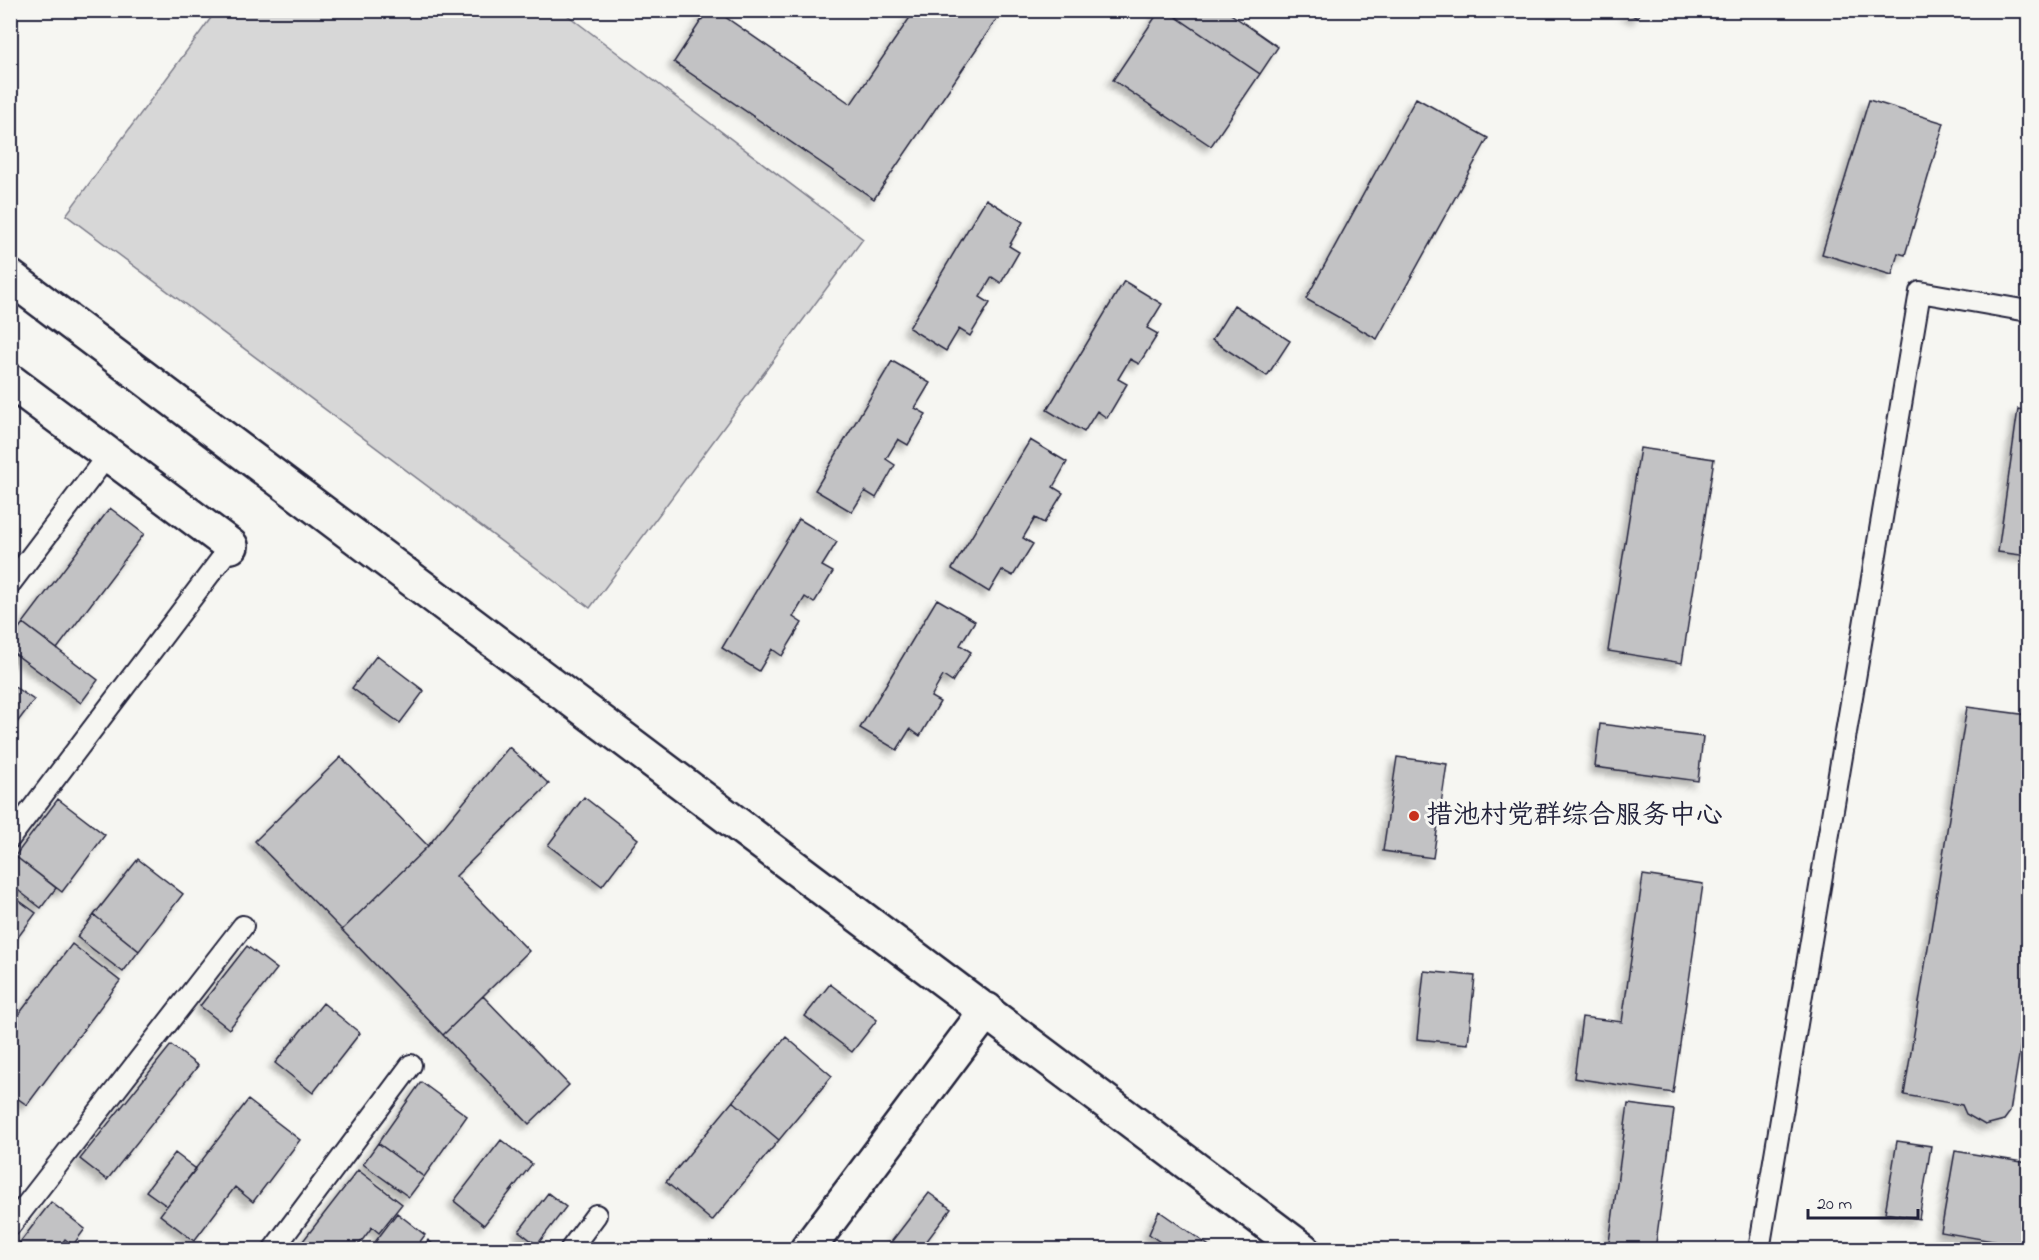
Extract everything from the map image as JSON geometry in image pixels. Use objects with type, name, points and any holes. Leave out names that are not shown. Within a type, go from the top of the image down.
[{"type":"street","points":[[10,277],[1303,1250]]},
{"type":"street","points":[[10,381],[107,456],[231,546]]},
{"type":"street","points":[[807,1250],[987,1010]]},
{"type":"lane","points":[[1759,1250],[1920,291],[2028,311]]},
{"type":"lane","points":[[10,584],[107,456]]},
{"type":"lane","points":[[10,838],[231,546]]},
{"type":"lane","points":[[10,1226],[243,926]]},
{"type":"lane","points":[[273,1250],[411,1065]]},
{"type":"lane","points":[[570,1250],[596,1215]]},
{"type":"shaded area","points":[[216,11],[562,11],[863,239],[590,608],[66,215]]},
{"type":"building","points":[[708,10],[715,10],[851,104],[915,10],[1003,10],[874,199],[674,62]]},
{"type":"building","points":[[1160,10],[1166,10],[1260,74],[1211,146],[1113,80]]},
{"type":"building","points":[[1166,10],[1225,10],[1278,47],[1260,74]]},
{"type":"building","points":[[1624,10],[1642,10],[1637,18]]},
{"type":"building","points":[[1416,98],[1488,138],[1377,339],[1306,299]]},
{"type":"building","points":[[1869,100],[1944,123],[1905,255],[1898,253],[1892,275],[1822,254]]},
{"type":"building","points":[[986,199],[1023,222],[1009,246],[1019,252],[1001,283],[992,277],[980,297],[990,303],[970,336],[959,329],[946,351],[909,328]]},
{"type":"building","points":[[1124,281],[1162,304],[1147,328],[1158,334],[1139,364],[1130,359],[1118,379],[1127,384],[1107,418],[1097,411],[1084,432],[1047,410]]},
{"type":"building","points":[[1234,305],[1290,341],[1267,376],[1212,340]]},
{"type":"building","points":[[892,361],[930,383],[915,408],[926,414],[908,445],[898,439],[886,459],[895,465],[876,498],[865,491],[852,512],[815,490]]},
{"type":"building","points":[[2018,409],[2028,411],[2028,556],[1998,552]]},
{"type":"building","points":[[1030,440],[1067,462],[1053,487],[1063,493],[1044,523],[1035,518],[1023,538],[1033,544],[1013,576],[1002,570],[989,592],[952,569]]},
{"type":"building","points":[[1640,448],[1714,459],[1682,663],[1608,651]]},
{"type":"building","points":[[110,508],[144,534],[57,649],[23,623]]},
{"type":"building","points":[[799,519],[837,542],[822,566],[833,572],[814,603],[805,597],[793,617],[802,623],[782,656],[772,649],[759,671],[722,648]]},
{"type":"building","points":[[937,599],[975,621],[960,645],[971,652],[952,682],[943,676],[931,697],[940,702],[920,736],[910,729],[897,750],[860,728]]},
{"type":"building","points":[[23,623],[98,680],[81,703],[10,650],[10,640]]},
{"type":"building","points":[[377,655],[424,691],[400,723],[352,688]]},
{"type":"building","points":[[10,684],[34,700],[10,732]]},
{"type":"building","points":[[1967,707],[2028,715],[2028,1000],[2010,1112],[2004,1120],[1985,1125],[1966,1114],[1962,1105],[1904,1095]]},
{"type":"building","points":[[1600,724],[1703,737],[1698,781],[1595,767]]},
{"type":"building","points":[[509,747],[549,784],[456,876],[529,951],[443,1035],[342,930],[428,846]]},
{"type":"building","points":[[341,757],[428,846],[342,930],[255,841]]},
{"type":"building","points":[[1397,757],[1447,764],[1433,858],[1383,851]]},
{"type":"building","points":[[584,797],[638,839],[602,886],[548,845]]},
{"type":"building","points":[[58,799],[105,835],[62,892],[15,856]]},
{"type":"building","points":[[15,856],[56,888],[41,908],[10,884],[10,861]]},
{"type":"building","points":[[138,859],[183,894],[139,951],[94,915]]},
{"type":"building","points":[[1643,875],[1703,884],[1673,1093],[1574,1078],[1582,1017],[1622,1022]]},
{"type":"building","points":[[10,894],[36,913],[10,948]]},
{"type":"building","points":[[94,915],[139,951],[123,972],[77,937]]},
{"type":"building","points":[[72,944],[120,981],[27,1105],[10,1093],[10,1026]]},
{"type":"building","points":[[247,946],[277,969],[229,1029],[200,1006]]},
{"type":"building","points":[[1424,971],[1475,976],[1468,1044],[1417,1039]]},
{"type":"building","points":[[830,984],[877,1020],[852,1052],[805,1016]]},
{"type":"building","points":[[483,996],[569,1085],[529,1124],[443,1035]]},
{"type":"building","points":[[323,1003],[360,1033],[313,1093],[275,1063]]},
{"type":"building","points":[[786,1037],[832,1076],[779,1140],[733,1101]]},
{"type":"building","points":[[171,1045],[198,1066],[107,1180],[80,1159]]},
{"type":"building","points":[[421,1082],[467,1116],[424,1177],[378,1143]]},
{"type":"building","points":[[248,1100],[300,1140],[253,1202],[235,1187],[194,1241],[160,1215]]},
{"type":"building","points":[[733,1101],[779,1140],[712,1221],[666,1182]]},
{"type":"building","points":[[1628,1104],[1674,1110],[1655,1250],[1608,1250]]},
{"type":"building","points":[[501,1140],[532,1164],[484,1225],[454,1201]]},
{"type":"building","points":[[1897,1141],[1931,1146],[1919,1219],[1885,1213]]},
{"type":"building","points":[[378,1143],[424,1177],[409,1197],[363,1164]]},
{"type":"building","points":[[1955,1151],[2028,1163],[2028,1220],[2026,1219],[2021,1246],[1941,1232]]},
{"type":"building","points":[[175,1153],[196,1169],[167,1206],[146,1191]]},
{"type":"building","points":[[358,1170],[402,1204],[379,1233],[372,1227],[355,1250],[296,1250]]},
{"type":"building","points":[[548,1193],[566,1207],[537,1245],[519,1231]]},
{"type":"building","points":[[929,1193],[951,1209],[920,1250],[885,1250]]},
{"type":"building","points":[[51,1202],[85,1229],[73,1245],[65,1239],[57,1250],[14,1250]]},
{"type":"building","points":[[1159,1211],[1215,1250],[1171,1250],[1149,1234]]},
{"type":"building","points":[[397,1213],[425,1235],[414,1250],[369,1250]]},
{"type":"building","points":[[428,1240],[440,1250],[421,1250]]},
{"type":"place","name":"措池村党群综合服务中心","points":[[1414,816]]}]
